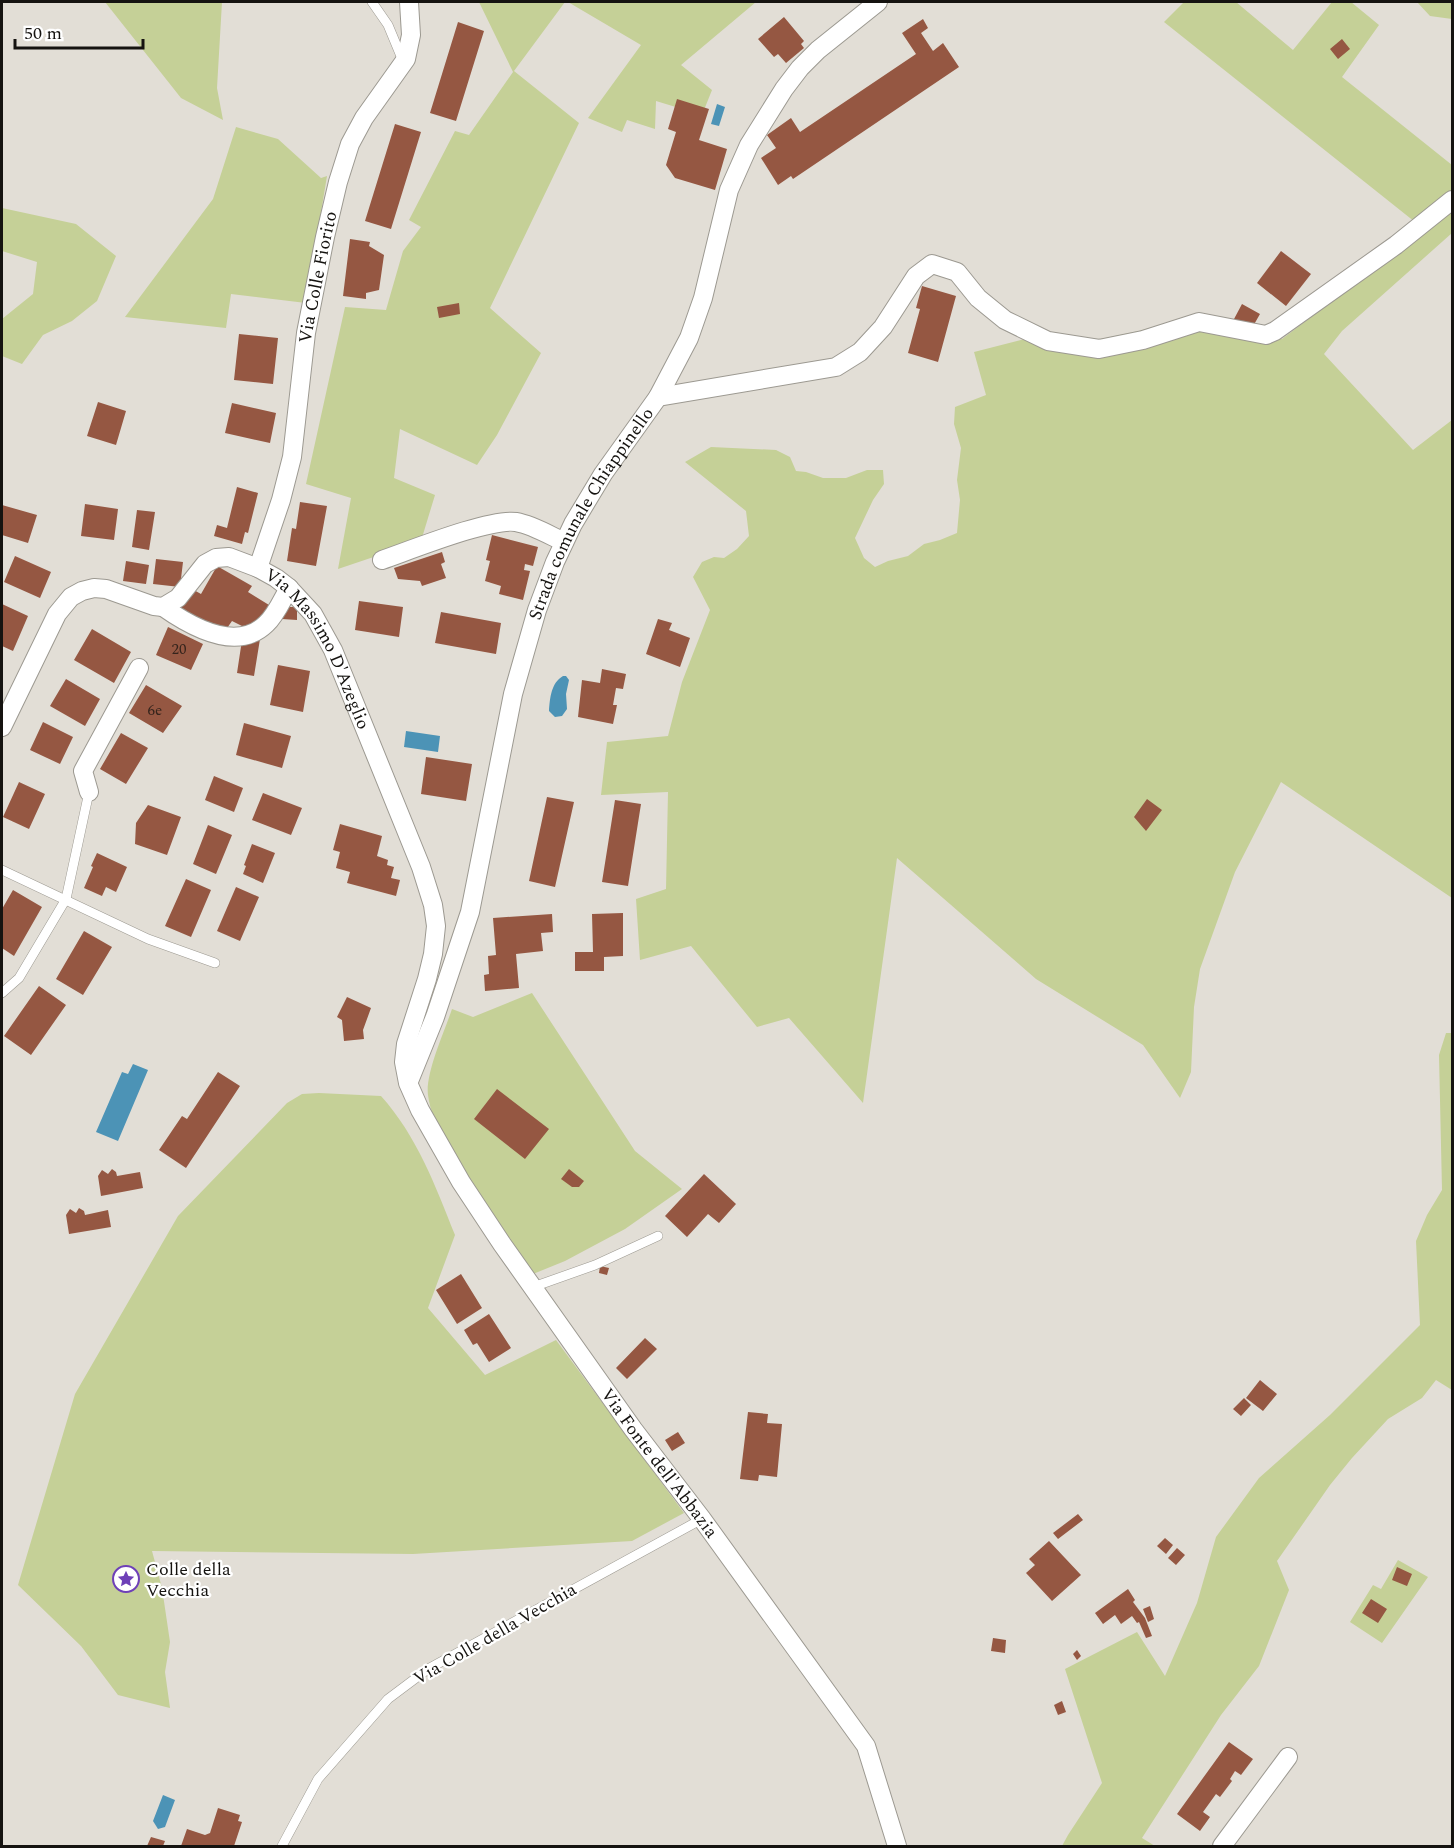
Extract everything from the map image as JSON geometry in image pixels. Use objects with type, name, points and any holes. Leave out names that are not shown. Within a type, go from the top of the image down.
[{"type":"street","name":"Via Colle Fiorito","points":[[258,568],[282,500],[292,458],[306,333],[325,237],[346,156],[363,118],[404,63],[411,43],[410,2]]},
{"type":"street","name":"Strada comunale Chiappinello","points":[[408,1083],[435,1017],[470,912],[513,694],[537,610],[564,542],[603,474],[658,397],[685,345],[697,317],[729,190],[749,145],[800,68],[818,50],[878,2]]},
{"type":"street","points":[[658,397],[837,367],[860,352],[883,327],[916,276],[932,264],[957,272],[978,298],[1005,320],[1048,340],[1099,349],[1143,340],[1198,322],[1266,335],[1275,331],[1396,245],[1452,200]]},
{"type":"street","points":[[382,560],[484,526],[506,521],[524,524],[564,542]]},
{"type":"street","name":"Via Massimo D'Azeglio","points":[[163,607],[178,598],[201,568],[216,558],[229,557],[258,568],[289,588],[314,614],[326,635],[421,867],[433,905],[435,940],[428,979],[406,1044],[404,1062],[408,1083]]},
{"type":"street","points":[[2,727],[52,622],[71,597],[82,591],[100,588],[112,591],[163,607],[195,627],[223,635],[242,636],[265,626],[289,588]]},
{"type":"street","points":[[88,792],[83,771],[140,668]]},
{"type":"street","name":"Via Fonte dell'Abbazia","points":[[408,1083],[420,1110],[461,1182],[533,1287],[633,1429],[702,1519],[866,1746],[897,1846]]},
{"type":"street","points":[[1222,1846],[1288,1757]]},
{"type":"lane","points":[[372,2],[388,25],[404,63]]},
{"type":"lane","points":[[2,993],[19,978],[66,899],[88,792]]},
{"type":"lane","points":[[2,870],[148,939],[215,963]]},
{"type":"lane","points":[[533,1287],[595,1265],[658,1236]]},
{"type":"lane","name":"Via Colle della Vecchia","points":[[282,1846],[318,1779],[388,1699],[428,1670],[702,1519]]},
{"type":"green space","points":[[105,2],[222,2],[217,88],[223,120],[181,98]]},
{"type":"green space","points":[[479,2],[565,2],[514,71],[579,123],[490,308],[541,353],[497,435],[477,465],[400,429],[394,478],[435,495],[421,541],[338,569],[351,498],[306,484],[345,307],[386,310],[403,251],[421,227],[409,220],[455,131],[469,135],[513,72]]},
{"type":"green space","points":[[568,2],[756,2],[681,65],[712,90],[702,115],[656,101],[655,129],[627,120],[622,132],[588,118],[641,45]]},
{"type":"green space","points":[[1184,2],[1236,2],[1293,50],[1332,2],[1351,2],[1379,25],[1342,77],[1452,165],[1452,233],[1342,331],[1324,354],[1413,450],[1452,420],[1452,898],[1281,782],[1235,872],[1200,969],[1194,1007],[1191,1072],[1180,1098],[1143,1045],[1036,979],[897,858],[863,1103],[789,1018],[757,1027],[691,946],[640,960],[636,899],[666,889],[668,792],[601,795],[607,742],[668,736],[682,682],[710,610],[693,577],[702,562],[714,557],[724,558],[737,549],[749,536],[746,511],[685,462],[711,447],[776,450],[790,457],[796,471],[823,478],[846,478],[867,470],[883,470],[884,484],[873,500],[855,538],[864,558],[875,567],[908,556],[924,544],[957,533],[960,500],[957,480],[961,448],[954,424],[955,407],[986,395],[974,352],[1048,333],[1096,340],[1139,331],[1195,315],[1245,336],[1282,339],[1327,305],[1415,222],[1164,22]]},
{"type":"green space","points":[[1417,2],[1452,2],[1452,19],[1430,16]]},
{"type":"green space","points":[[236,127],[278,139],[321,178],[327,176],[306,303],[231,294],[226,328],[125,317],[213,199]]},
{"type":"green space","points":[[2,208],[76,224],[116,256],[97,301],[72,321],[43,335],[22,364],[2,356],[2,319],[33,294],[37,262],[2,251]]},
{"type":"green space","points":[[532,993],[635,1151],[682,1189],[625,1229],[565,1261],[533,1274],[446,1143],[432,1114],[428,1095],[432,1064],[452,1009],[473,1017]]},
{"type":"green space","points":[[1446,1033],[1452,1033],[1452,1390],[1436,1380],[1422,1398],[1388,1419],[1330,1485],[1277,1561],[1289,1590],[1259,1666],[1221,1715],[1142,1838],[1155,1846],[1062,1846],[1102,1783],[1065,1669],[1137,1632],[1165,1676],[1197,1603],[1216,1537],[1259,1478],[1330,1415],[1420,1325],[1416,1241],[1427,1215],[1442,1190],[1439,1055]]},
{"type":"green space","points":[[302,1094],[381,1096],[394,1111],[415,1144],[455,1235],[428,1308],[485,1375],[556,1340],[684,1513],[632,1541],[413,1554],[152,1551],[162,1588],[170,1642],[165,1672],[170,1708],[118,1695],[81,1646],[18,1585],[75,1394],[178,1216],[287,1103]]},
{"type":"green space","points":[[1398,1560],[1428,1577],[1382,1643],[1350,1622],[1373,1585],[1381,1589]]},
{"type":"water","points":[[717,104],[725,107],[719,126],[711,124]]},
{"type":"water","points":[[563,676],[569,680],[566,694],[567,709],[562,716],[555,717],[549,711],[551,696],[556,683]]},
{"type":"water","points":[[406,731],[440,736],[438,752],[404,747]]},
{"type":"water","points":[[133,1064],[148,1070],[118,1141],[96,1132],[122,1072],[128,1074]]},
{"type":"water","points":[[163,1795],[175,1800],[165,1827],[158,1829],[153,1821]]},
{"type":"building","points":[[784,17],[804,41],[801,44],[804,48],[786,63],[778,54],[774,57],[758,39]]},
{"type":"building","points":[[923,19],[928,28],[921,33],[933,51],[943,43],[959,67],[793,179],[791,176],[778,185],[761,158],[776,148],[767,135],[791,118],[800,132],[916,54],[902,33]]},
{"type":"building","points":[[458,22],[484,31],[456,121],[430,113]]},
{"type":"building","points":[[1342,39],[1350,49],[1338,59],[1330,49]]},
{"type":"building","points":[[677,99],[709,109],[699,140],[727,149],[715,190],[675,178],[666,165],[676,132],[668,129]]},
{"type":"building","points":[[395,124],[421,132],[391,229],[365,221]]},
{"type":"building","points":[[350,239],[370,242],[369,246],[384,255],[379,290],[366,293],[366,299],[343,296]]},
{"type":"building","points":[[1281,251],[1311,274],[1286,306],[1257,283]]},
{"type":"building","points":[[922,286],[956,296],[938,362],[908,353],[920,309],[916,308]]},
{"type":"building","points":[[459,303],[460,314],[439,318],[437,307]]},
{"type":"building","points":[[1242,304],[1260,314],[1252,328],[1234,319]]},
{"type":"building","points":[[239,334],[278,338],[273,384],[234,380]]},
{"type":"building","points":[[98,402],[126,411],[116,445],[87,436]]},
{"type":"building","points":[[232,403],[276,413],[270,443],[225,433]]},
{"type":"building","points":[[237,487],[258,493],[248,533],[245,532],[242,544],[214,536],[217,525],[227,528]]},
{"type":"building","points":[[300,502],[327,506],[316,566],[287,561],[292,528],[296,529]]},
{"type":"building","points":[[85,504],[118,509],[114,540],[81,536]]},
{"type":"building","points":[[2,505],[37,515],[28,543],[2,535]]},
{"type":"building","points":[[137,510],[155,512],[149,550],[132,547]]},
{"type":"building","points":[[492,535],[538,547],[533,566],[525,564],[524,570],[530,571],[523,600],[499,594],[501,586],[485,581],[490,561],[486,560]]},
{"type":"building","points":[[442,552],[445,562],[441,564],[446,578],[422,586],[420,581],[398,579],[394,568]]},
{"type":"building","points":[[15,556],[51,572],[40,598],[4,582]]},
{"type":"building","points":[[156,559],[183,562],[180,587],[153,584]]},
{"type":"building","points":[[126,561],[149,565],[146,584],[123,581]]},
{"type":"building","points":[[217,566],[252,586],[248,592],[269,605],[256,627],[250,630],[232,621],[225,631],[174,607],[192,589],[201,594]]},
{"type":"building","points":[[359,601],[403,607],[399,637],[355,630]]},
{"type":"building","points":[[2,604],[28,616],[13,651],[2,646]]},
{"type":"building","points":[[283,607],[297,607],[297,620],[282,619]]},
{"type":"building","points":[[441,612],[501,623],[496,654],[435,643]]},
{"type":"building","points":[[658,619],[672,623],[669,630],[690,638],[680,667],[646,654]]},
{"type":"building","points":[[168,627],[203,644],[191,670],[156,655]]},
{"type":"building","points":[[92,629],[131,652],[114,683],[74,660]]},
{"type":"building","points":[[260,639],[254,676],[237,673],[242,640]]},
{"type":"building","points":[[278,665],[310,671],[303,712],[270,705]]},
{"type":"building","points":[[602,669],[626,674],[623,689],[616,688],[613,705],[617,705],[613,724],[578,717],[582,680],[600,683]]},
{"type":"building","points":[[66,679],[100,699],[85,726],[50,706]]},
{"type":"building","points":[[146,685],[182,706],[163,733],[129,713]]},
{"type":"building","points":[[43,722],[73,737],[60,764],[30,750]]},
{"type":"building","points":[[244,723],[291,736],[282,768],[236,755]]},
{"type":"building","points":[[121,733],[148,748],[126,784],[100,769]]},
{"type":"building","points":[[426,757],[472,764],[466,801],[421,794]]},
{"type":"building","points":[[214,776],[243,788],[234,812],[205,800]]},
{"type":"building","points":[[19,782],[45,794],[29,829],[3,817]]},
{"type":"building","points":[[263,793],[302,808],[291,835],[252,820]]},
{"type":"building","points":[[547,797],[574,802],[555,887],[529,881]]},
{"type":"building","points":[[1147,799],[1162,810],[1146,831],[1134,817]]},
{"type":"building","points":[[615,800],[641,804],[628,886],[602,882]]},
{"type":"building","points":[[148,805],[181,817],[167,855],[135,844],[136,823]]},
{"type":"building","points":[[340,824],[382,836],[377,856],[388,860],[387,865],[394,867],[391,878],[400,880],[396,896],[347,883],[350,872],[336,868],[340,852],[333,850]]},
{"type":"building","points":[[208,825],[232,835],[216,874],[193,864]]},
{"type":"building","points":[[252,844],[275,853],[263,883],[243,874]]},
{"type":"building","points":[[97,853],[127,867],[116,892],[106,887],[102,896],[84,888]]},
{"type":"building","points":[[186,879],[211,890],[191,937],[165,926]]},
{"type":"building","points":[[236,887],[259,897],[240,941],[217,931]]},
{"type":"building","points":[[13,890],[42,907],[14,956],[2,948],[2,909]]},
{"type":"building","points":[[623,913],[623,956],[604,957],[604,971],[575,971],[575,952],[593,952],[592,914]]},
{"type":"building","points":[[552,914],[553,932],[541,933],[543,951],[516,954],[519,988],[485,991],[484,975],[489,974],[488,956],[496,955],[493,918]]},
{"type":"building","points":[[84,931],[112,947],[83,995],[56,979]]},
{"type":"building","points":[[39,986],[66,1005],[31,1055],[4,1036]]},
{"type":"building","points":[[347,997],[371,1008],[363,1030],[364,1039],[344,1041],[342,1020],[337,1017]]},
{"type":"building","points":[[218,1072],[240,1086],[186,1168],[159,1150],[182,1116],[187,1119]]},
{"type":"building","points":[[497,1089],[549,1129],[525,1159],[474,1119]]},
{"type":"building","points":[[112,1169],[117,1176],[140,1172],[143,1188],[101,1196],[98,1176],[102,1170],[108,1174]]},
{"type":"building","points":[[569,1169],[584,1181],[579,1187],[572,1187],[561,1179]]},
{"type":"building","points":[[704,1174],[736,1204],[719,1223],[708,1214],[687,1237],[665,1216]]},
{"type":"building","points":[[79,1208],[84,1211],[85,1215],[108,1210],[111,1227],[69,1234],[66,1215],[70,1209],[76,1213]]},
{"type":"building","points":[[600,1266],[609,1268],[607,1275],[599,1273]]},
{"type":"building","points":[[461,1274],[482,1308],[457,1324],[436,1290]]},
{"type":"building","points":[[489,1314],[511,1348],[489,1362],[477,1343],[473,1345],[464,1330]]},
{"type":"building","points":[[645,1338],[657,1349],[627,1379],[616,1368]]},
{"type":"building","points":[[1260,1380],[1277,1394],[1263,1411],[1246,1398]]},
{"type":"building","points":[[1244,1398],[1251,1405],[1241,1416],[1233,1409]]},
{"type":"building","points":[[748,1412],[768,1414],[767,1423],[782,1424],[777,1477],[759,1475],[758,1481],[740,1479]]},
{"type":"building","points":[[678,1432],[685,1443],[672,1451],[665,1440]]},
{"type":"building","points":[[1078,1514],[1083,1520],[1058,1539],[1053,1533]]},
{"type":"building","points":[[1165,1538],[1173,1545],[1166,1554],[1157,1546]]},
{"type":"building","points":[[1049,1541],[1081,1575],[1052,1601],[1026,1573],[1035,1565],[1029,1559]]},
{"type":"building","points":[[1177,1548],[1185,1555],[1176,1565],[1168,1558]]},
{"type":"building","points":[[1397,1567],[1412,1574],[1407,1586],[1392,1580]]},
{"type":"building","points":[[1128,1589],[1135,1600],[1133,1602],[1145,1618],[1152,1636],[1146,1638],[1139,1622],[1137,1623],[1132,1616],[1121,1624],[1115,1615],[1103,1624],[1095,1613]]},
{"type":"building","points":[[1371,1599],[1387,1609],[1378,1623],[1362,1613]]},
{"type":"building","points":[[1150,1606],[1154,1619],[1148,1622],[1143,1609]]},
{"type":"building","points":[[993,1638],[1006,1640],[1005,1653],[991,1651]]},
{"type":"building","points":[[1077,1650],[1081,1656],[1077,1660],[1073,1654]]},
{"type":"building","points":[[1062,1701],[1066,1712],[1058,1715],[1054,1705]]},
{"type":"building","points":[[1229,1742],[1253,1759],[1241,1775],[1235,1771],[1230,1779],[1232,1781],[1220,1797],[1216,1794],[1203,1812],[1210,1817],[1200,1831],[1177,1814]]},
{"type":"building","points":[[218,1808],[240,1815],[238,1821],[242,1822],[234,1846],[181,1846],[187,1829],[205,1835],[210,1833]]},
{"type":"building","points":[[151,1837],[165,1841],[163,1846],[147,1846]]},
{"type":"place","name":"Colle della Vecchia","points":[[126,1579]]}]
